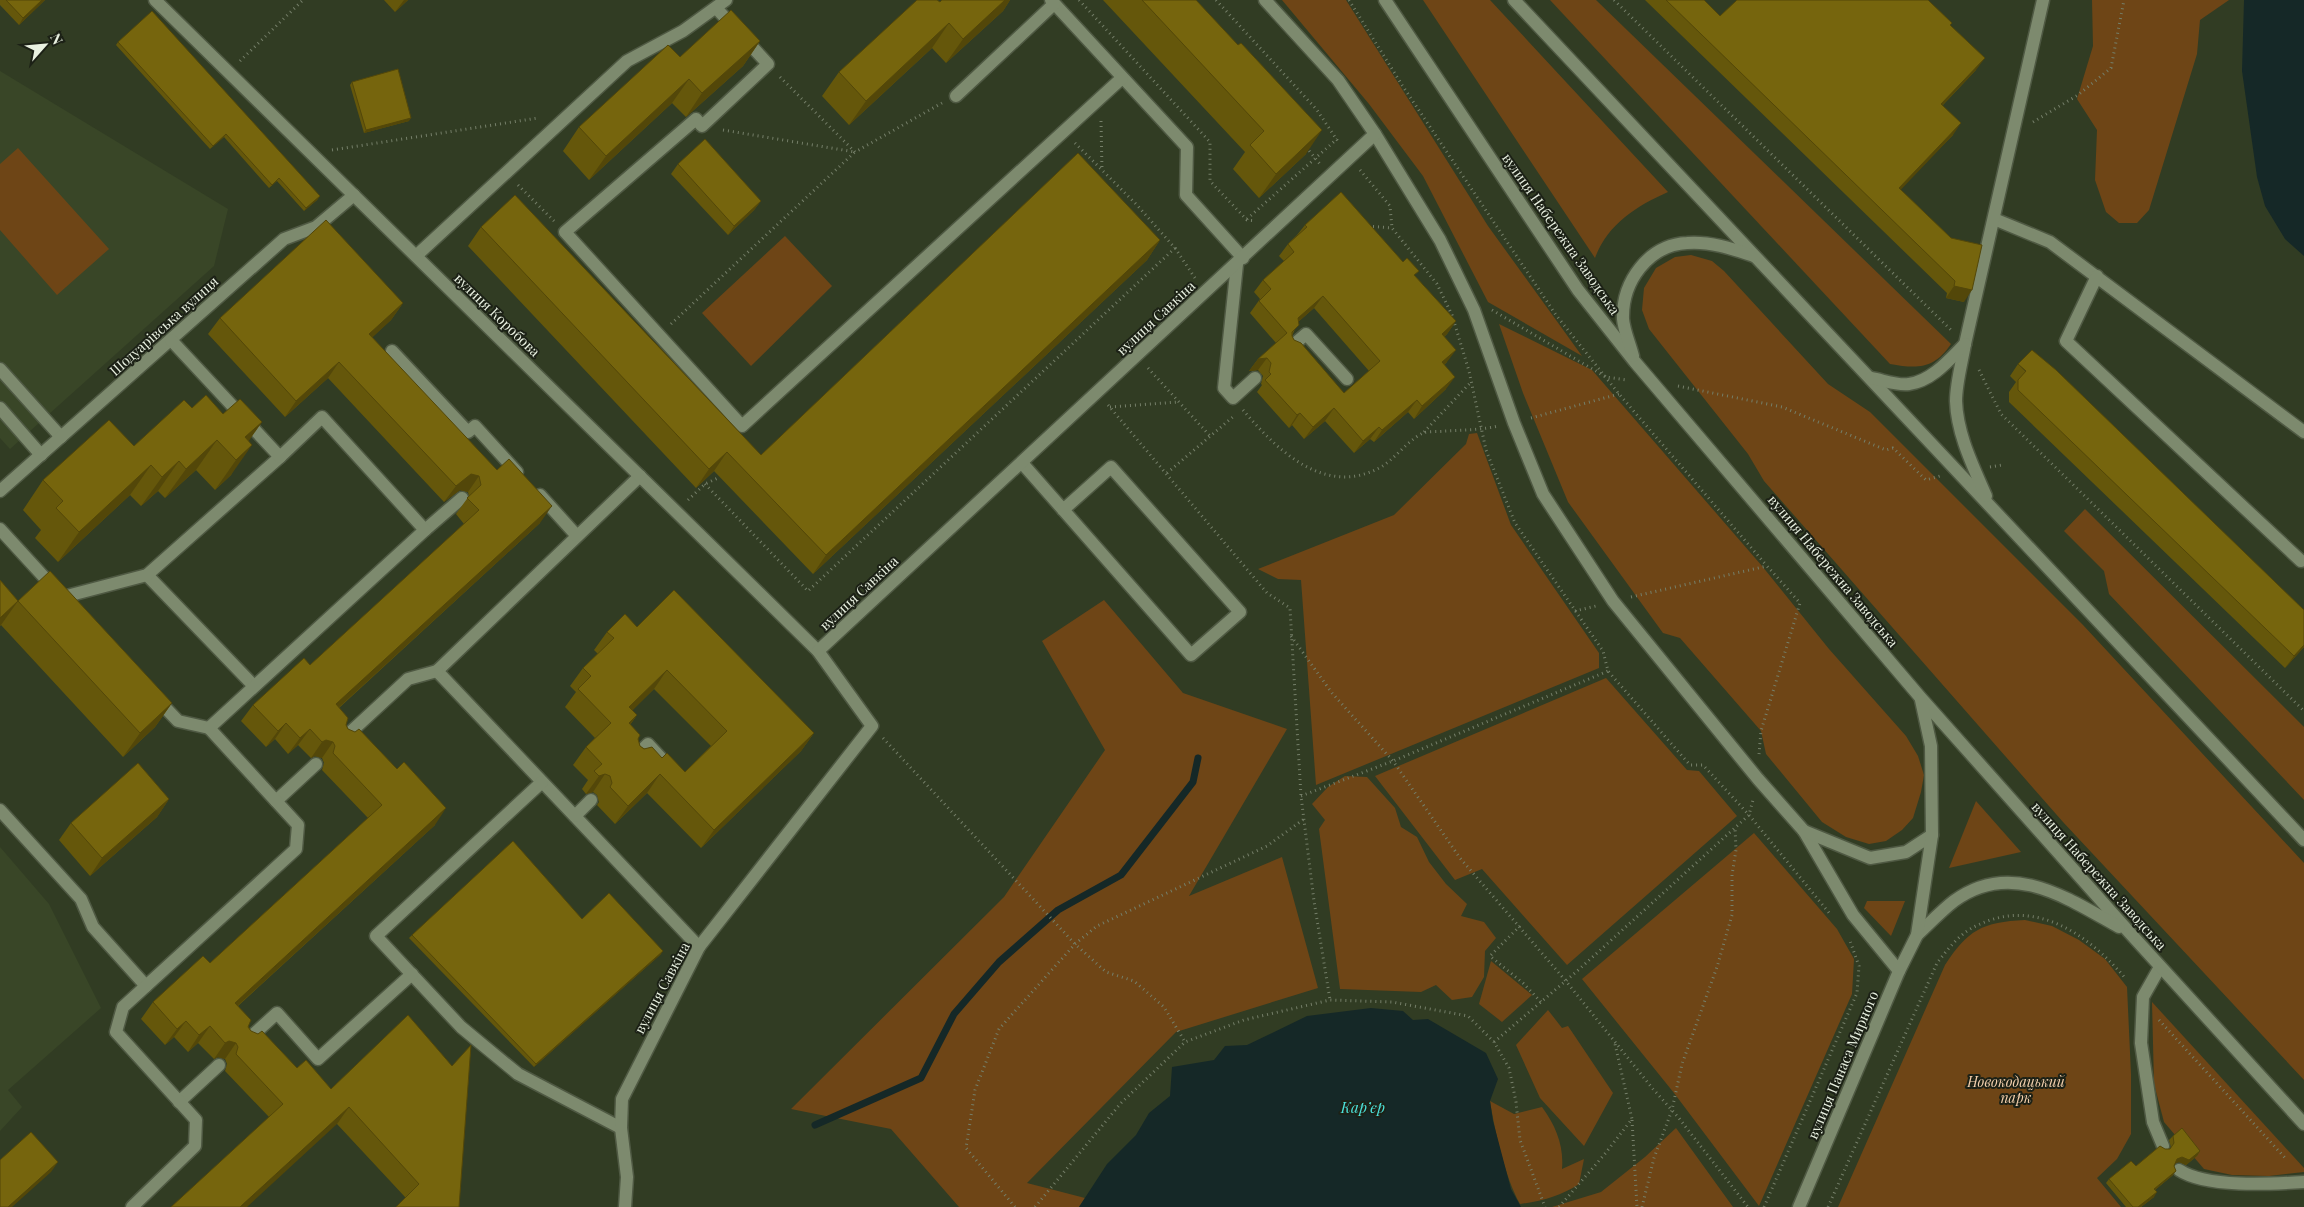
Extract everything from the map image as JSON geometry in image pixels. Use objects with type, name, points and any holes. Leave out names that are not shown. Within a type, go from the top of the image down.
[{"type":"main road","name":"вулиця Коробова","points":[[155,0],[818,651]]},
{"type":"main road","points":[[1265,0],[1338,80],[1375,134],[1440,240],[1474,310],[1514,423],[1543,494],[1613,601],[1758,779],[1804,831],[1853,914],[1899,972]]},
{"type":"main road","name":"вулиця Набережна Заводська","points":[[1385,0],[1578,290],[1635,362],[1920,697],[2160,967],[2304,1124]]},
{"type":"main road","points":[[1514,0],[2304,840]]},
{"type":"main road","points":[[1990,505],[1975,470],[1957,416],[1956,399],[1965,344],[2013,135],[2026,59],[2043,0]]},
{"type":"main road","points":[[956,96],[1053,2],[1187,146],[1186,195],[1240,261],[1224,388],[1233,398],[1256,378]]},
{"type":"main road","points":[[416,256],[627,61],[683,30],[721,4],[768,64],[702,126],[696,119],[565,232],[742,426],[1122,78]]},
{"type":"main road","name":"вулиця Савкіна","points":[[625,1207],[627,1177],[621,1128],[622,1099],[699,947],[872,726],[818,651],[1205,294],[1375,134]]},
{"type":"main road","name":"Шодуарівська вулиця","points":[[0,491],[284,239],[316,228],[354,195]]},
{"type":"main road","points":[[1994,219],[2050,242],[2304,432]]},
{"type":"main road","points":[[1635,362],[1623,321],[1624,300],[1631,280],[1644,262],[1667,247],[1686,243],[1724,247],[1757,257]]},
{"type":"main road","points":[[2097,276],[2066,341],[2301,561]]},
{"type":"main road","points":[[1291,347],[1306,334],[1347,379]]},
{"type":"main road","points":[[171,340],[280,457]]},
{"type":"main road","points":[[1871,378],[1908,384],[1926,379],[1947,363],[1965,344]]},
{"type":"main road","points":[[392,351],[468,432],[475,426],[577,536]]},
{"type":"main road","points":[[0,369],[61,437]]},
{"type":"main road","points":[[0,408],[41,455]]},
{"type":"main road","points":[[0,529],[66,601],[147,575],[280,457],[322,417],[425,530]]},
{"type":"main road","points":[[1022,463],[1062,510],[1191,655],[1240,612],[1111,466],[1062,510]]},
{"type":"main road","points":[[342,740],[408,679],[437,671],[640,476]]},
{"type":"main road","points":[[209,728],[462,498]]},
{"type":"main road","points":[[147,575],[254,686]]},
{"type":"main road","points":[[437,671],[699,947]]},
{"type":"main road","points":[[132,1207],[195,1146],[196,1120],[116,1032],[123,1007],[296,848],[298,825],[209,728],[178,721],[144,685]]},
{"type":"main road","points":[[1917,935],[1932,835],[1931,746],[1920,697]]},
{"type":"main road","points":[[633,759],[648,744],[667,764]]},
{"type":"main road","points":[[276,801],[316,764]]},
{"type":"main road","points":[[542,782],[376,936],[461,1027],[518,1074],[621,1128]]},
{"type":"main road","points":[[575,816],[591,800]]},
{"type":"main road","points":[[0,810],[81,899],[93,928],[146,986]]},
{"type":"main road","points":[[1804,831],[1870,858],[1906,852],[1932,835]]},
{"type":"main road","points":[[1917,935],[1954,901],[1985,884],[2024,883],[2060,893],[2129,932]]},
{"type":"main road","name":"вулиця Панаса Мирного","points":[[1799,1207],[1899,972],[1917,935]]},
{"type":"main road","points":[[2160,967],[2143,997],[2141,1043],[2153,1122],[2163,1146]]},
{"type":"main road","points":[[245,1042],[277,1013],[318,1059],[412,974]]},
{"type":"main road","points":[[179,1102],[219,1065]]},
{"type":"main road","points":[[2179,1170],[2191,1178],[2272,1184],[2304,1182]]},
{"type":"path","points":[[228,72],[303,0]]},
{"type":"path","points":[[1216,0],[1317,110],[1350,158],[1390,206],[1392,228],[1437,284],[1452,315],[1483,429],[1486,450],[1515,523],[1603,651],[1608,671],[1690,765],[1703,765],[1749,815],[1836,922]]},
{"type":"path","points":[[1349,0],[1402,84],[1556,314],[1619,394],[1800,603],[1761,731],[1758,779],[1749,815],[1494,1042]]},
{"type":"path","points":[[1614,0],[1952,330]]},
{"type":"path","points":[[2013,135],[2078,95],[2111,68],[2124,0]]},
{"type":"path","points":[[768,64],[855,152]]},
{"type":"path","points":[[659,335],[855,152],[956,96]]},
{"type":"path","points":[[1100,99],[1102,170]]},
{"type":"path","points":[[312,153],[542,118]]},
{"type":"path","points":[[702,126],[855,152]]},
{"type":"path","points":[[1064,132],[1175,248],[1205,294]]},
{"type":"path","points":[[1246,220],[1337,139]]},
{"type":"path","points":[[1304,144],[1317,158],[1329,178]]},
{"type":"path","points":[[1355,176],[1360,171]]},
{"type":"path","points":[[506,173],[565,232]]},
{"type":"path","points":[[1210,181],[1246,220],[1279,224]]},
{"type":"path","points":[[1366,226],[1392,228]]},
{"type":"path","points":[[705,484],[808,591],[1175,248]]},
{"type":"path","points":[[1494,310],[1606,378],[1698,388],[1782,407],[1886,450],[1893,448],[1926,480],[1960,473]]},
{"type":"path","points":[[1138,356],[1210,436]]},
{"type":"path","points":[[1978,368],[2001,414],[2304,711]]},
{"type":"path","points":[[1233,398],[1295,461],[1322,474],[1338,478],[1365,474],[1382,466],[1424,433],[1471,382]]},
{"type":"path","points":[[1424,433],[1483,429],[1514,423],[1619,394]]},
{"type":"path","points":[[1110,407],[1179,402]]},
{"type":"path","points":[[1167,473],[1242,409]]},
{"type":"path","points":[[1975,470],[2002,465]]},
{"type":"path","points":[[676,512],[705,484],[720,477]]},
{"type":"path","points":[[1575,611],[1767,566]]},
{"type":"path","points":[[1291,636],[1332,693],[1393,761],[1460,858],[1565,980],[1672,1110],[1748,1207]]},
{"type":"path","points":[[1301,796],[1393,761],[1608,671]]},
{"type":"path","points":[[872,726],[1075,944],[1106,972],[1134,981],[1164,1007],[1185,1042]]},
{"type":"path","points":[[1015,1207],[966,1148],[975,1090],[999,1030],[1075,944],[1097,926],[1267,846],[1304,820]]},
{"type":"path","points":[[1642,1207],[1654,1158],[1672,1110],[1682,1064],[1717,967],[1732,915],[1732,875],[1736,850],[1735,826]]},
{"type":"path","points":[[1310,858],[1314,900],[1330,1000]]},
{"type":"path","points":[[1828,1207],[1937,963],[1952,944],[1974,926],[1997,918],[2019,915],[2043,918],[2070,930],[2092,944],[2107,956],[2126,979]]},
{"type":"path","points":[[1520,926],[1490,956],[1523,983],[1541,1002]]},
{"type":"path","points":[[1764,1207],[1857,993],[1859,966],[1848,936]]},
{"type":"path","points":[[1035,1207],[1121,1102],[1185,1042],[1244,1020],[1330,1000],[1392,1002],[1468,1016],[1494,1042],[1510,1068],[1520,1140],[1545,1207]]},
{"type":"path","points":[[2158,1019],[2287,1160]]},
{"type":"path","points":[[1614,1041],[1632,1119],[1637,1207]]},
{"type":"path","points":[[1559,1207],[1604,1156],[1632,1119]]},
{"type":"shaded area","points":[[0,71],[228,209],[214,266],[10,449],[0,438]]},
{"type":"shaded area","points":[[0,847],[49,904],[101,1008],[8,1090],[22,1107],[0,1131]]},
{"type":"green space","points":[[1282,0],[1346,0],[1488,226],[1582,356],[1488,302],[1423,176],[1369,104]]},
{"type":"green space","points":[[1423,0],[1490,0],[1668,192],[1634,210],[1615,226],[1600,246],[1595,258]]},
{"type":"green space","points":[[1550,0],[1596,0],[1951,344],[1945,352],[1932,363],[1925,365],[1890,364]]},
{"type":"green space","points":[[2092,0],[2229,0],[2200,20],[2197,54],[2149,210],[2137,223],[2119,223],[2106,212],[2095,180],[2097,130],[2077,99],[2093,46]]},
{"type":"green space","points":[[18,148],[109,249],[57,295],[0,230],[0,164]]},
{"type":"green space","points":[[785,236],[832,286],[751,366],[702,313]]},
{"type":"green space","points":[[1691,255],[1712,261],[1724,271],[1828,384],[1870,412],[2083,625],[2304,863],[2304,1080],[2063,822],[1764,481],[1748,454],[1649,329],[1642,310],[1644,288],[1656,268],[1675,257]]},
{"type":"green space","points":[[1499,324],[1592,370],[1762,566],[1829,649],[1906,736],[1918,756],[1924,775],[1913,818],[1902,830],[1886,841],[1869,844],[1846,837],[1822,822],[1766,754],[1761,731],[1680,638],[1663,633],[1568,502],[1523,393]]},
{"type":"green space","points":[[1477,433],[1511,525],[1599,653],[1599,668],[1316,785],[1301,580],[1278,579],[1258,569],[1394,515],[1466,444],[1469,434]]},
{"type":"green space","points":[[2085,509],[2304,727],[2304,800],[2109,594],[2104,571],[2064,531]]},
{"type":"green space","points":[[1104,600],[1183,693],[1287,729],[1189,896],[1282,857],[1318,988],[1176,1032],[1027,1183],[1085,1198],[1079,1207],[959,1207],[891,1129],[791,1109],[1004,897],[1105,750],[1042,641]]},
{"type":"green space","points":[[1606,678],[1687,770],[1699,771],[1737,816],[1567,965],[1482,869],[1455,880],[1375,776]]},
{"type":"green space","points":[[1345,776],[1367,777],[1395,808],[1401,827],[1417,837],[1429,862],[1446,884],[1467,904],[1461,916],[1484,922],[1496,938],[1485,951],[1484,977],[1472,997],[1452,1000],[1436,985],[1421,992],[1340,989],[1319,829],[1325,820],[1312,804],[1328,787]]},
{"type":"green space","points":[[1976,801],[2021,852],[1949,868]]},
{"type":"green space","points":[[1754,833],[1837,929],[1854,959],[1852,994],[1759,1206],[1674,1093],[1582,979]]},
{"type":"green space","points":[[1867,901],[1905,901],[1891,936],[1864,908]]},
{"type":"green space","name":"Новокодацький парк","points":[[2025,920],[2052,926],[2079,940],[2105,959],[2127,987],[2131,1074],[2131,1134],[2117,1159],[2097,1178],[2121,1207],[1838,1207],[1945,965],[1961,943],[1978,930],[1998,923]]},
{"type":"green space","points":[[1491,961],[1532,995],[1502,1022],[1479,1004]]},
{"type":"green space","points":[[2152,1002],[2304,1168],[2304,1172],[2269,1176],[2232,1175],[2204,1169],[2164,1122],[2154,1084]]},
{"type":"green space","points":[[1548,1010],[1562,1028],[1568,1026],[1613,1093],[1584,1146],[1540,1098],[1516,1045]]},
{"type":"green space","points":[[1490,1101],[1514,1114],[1542,1107],[1558,1136],[1562,1152],[1562,1169],[1584,1159],[1579,1184],[1551,1197],[1520,1204],[1505,1168]]},
{"type":"green space","points":[[1676,1128],[1733,1207],[1552,1207],[1601,1192],[1645,1157]]},
{"type":"water","points":[[2244,0],[2304,0],[2304,256],[2285,239],[2265,206],[2257,177],[2242,71]]},
{"type":"water","name":"Кар’єр","points":[[1371,1008],[1403,1011],[1413,1020],[1428,1019],[1486,1053],[1498,1079],[1490,1101],[1493,1121],[1511,1189],[1521,1207],[1079,1207],[1107,1164],[1136,1135],[1149,1113],[1170,1096],[1172,1067],[1214,1060],[1225,1046],[1247,1045],[1307,1016]]},
{"type":"building","points":[[6,0],[42,0],[23,18]]},
{"type":"building","points":[[917,0],[937,0],[940,2],[942,0],[1005,0],[963,39],[949,23],[866,101],[839,72]]},
{"type":"building","points":[[1142,0],[1196,0],[1238,45],[1241,43],[1322,130],[1276,174],[1250,145],[1264,131]]},
{"type":"building","points":[[1666,0],[1704,0],[1720,16],[1737,0],[1928,0],[1952,23],[1950,25],[1985,58],[1941,104],[1961,123],[1899,188],[1951,238],[1982,245],[1972,290],[1954,286],[1955,281]]},
{"type":"building","points":[[731,10],[760,41],[702,93],[689,79],[606,156],[579,127],[668,45],[680,57]]},
{"type":"building","points":[[152,11],[320,196],[306,208],[279,178],[272,185],[226,134],[213,146],[118,42]]},
{"type":"building","points":[[398,69],[411,118],[366,130],[352,82]]},
{"type":"building","points":[[705,139],[761,201],[734,226],[678,164]]},
{"type":"building","points":[[1078,153],[1160,240],[826,555],[727,452],[709,469],[481,227],[515,195],[761,455]]},
{"type":"building","points":[[1341,192],[1403,262],[1407,258],[1419,271],[1414,275],[1456,321],[1442,334],[1456,350],[1442,362],[1455,377],[1422,406],[1417,400],[1382,430],[1379,427],[1363,441],[1334,408],[1313,427],[1300,413],[1297,415],[1265,380],[1271,374],[1269,372],[1271,363],[1267,358],[1258,359],[1287,333],[1259,301],[1271,289],[1263,280],[1294,252],[1288,244],[1307,227],[1305,225]],"holes":[[[1323,296],[1380,361],[1344,393],[1301,343],[1294,340],[1292,332],[1299,325],[1298,318]]]},
{"type":"building","points":[[326,220],[403,303],[369,334],[497,470],[509,459],[552,506],[336,704],[348,718],[346,725],[348,729],[355,732],[359,729],[397,769],[404,762],[446,808],[235,1003],[251,1020],[248,1027],[251,1031],[258,1034],[262,1031],[297,1068],[306,1060],[331,1089],[408,1015],[452,1066],[471,1045],[459,1207],[396,1207],[419,1184],[349,1107],[240,1207],[171,1207],[283,1104],[236,1054],[238,1047],[236,1043],[229,1041],[225,1043],[210,1026],[199,1035],[186,1021],[177,1029],[153,1002],[203,956],[210,963],[382,805],[333,753],[335,746],[333,742],[326,740],[322,742],[310,729],[300,738],[286,723],[278,731],[253,705],[304,658],[310,665],[479,510],[467,498],[481,485],[479,476],[471,474],[456,486],[339,362],[296,401],[220,318]]},
{"type":"building","points":[[2032,350],[2056,370],[2304,610],[2304,645],[2294,656],[2018,390],[2018,380],[2026,371],[2018,364]]},
{"type":"building","points":[[206,395],[223,414],[240,399],[262,422],[245,437],[252,445],[236,460],[217,440],[186,469],[179,461],[162,477],[151,465],[79,532],[56,508],[63,501],[43,480],[109,420],[134,446],[184,400],[192,408]]},
{"type":"building","points":[[50,571],[172,703],[140,733],[18,601]]},
{"type":"building","points":[[0,580],[18,601],[0,618]]},
{"type":"building","points":[[674,590],[814,733],[714,830],[660,774],[628,806],[610,787],[612,783],[610,776],[605,774],[599,776],[594,771],[602,764],[586,747],[611,723],[578,689],[591,676],[583,668],[614,638],[607,632],[625,614],[637,627]],"holes":[[[667,670],[727,731],[685,772],[667,753],[662,758],[652,747],[644,749],[640,746],[638,739],[640,735],[629,723],[637,715],[629,707]]]},
{"type":"building","points":[[138,763],[169,799],[102,858],[71,823]]},
{"type":"building","points":[[513,841],[582,919],[609,893],[663,951],[536,1064],[412,935]]},
{"type":"building","points":[[2182,1128],[2200,1151],[2189,1160],[2182,1157],[2177,1159],[2174,1166],[2176,1171],[2154,1189],[2157,1192],[2138,1207],[2133,1207],[2109,1179],[2131,1161],[2136,1166],[2160,1146],[2170,1149],[2174,1143],[2173,1136]]},
{"type":"building","points":[[31,1132],[58,1162],[8,1207],[0,1207],[0,1160]]},
{"type":"waterway","points":[[815,1125],[921,1078],[954,1014],[999,962],[1058,910],[1121,875],[1193,782],[1198,758]]}]
